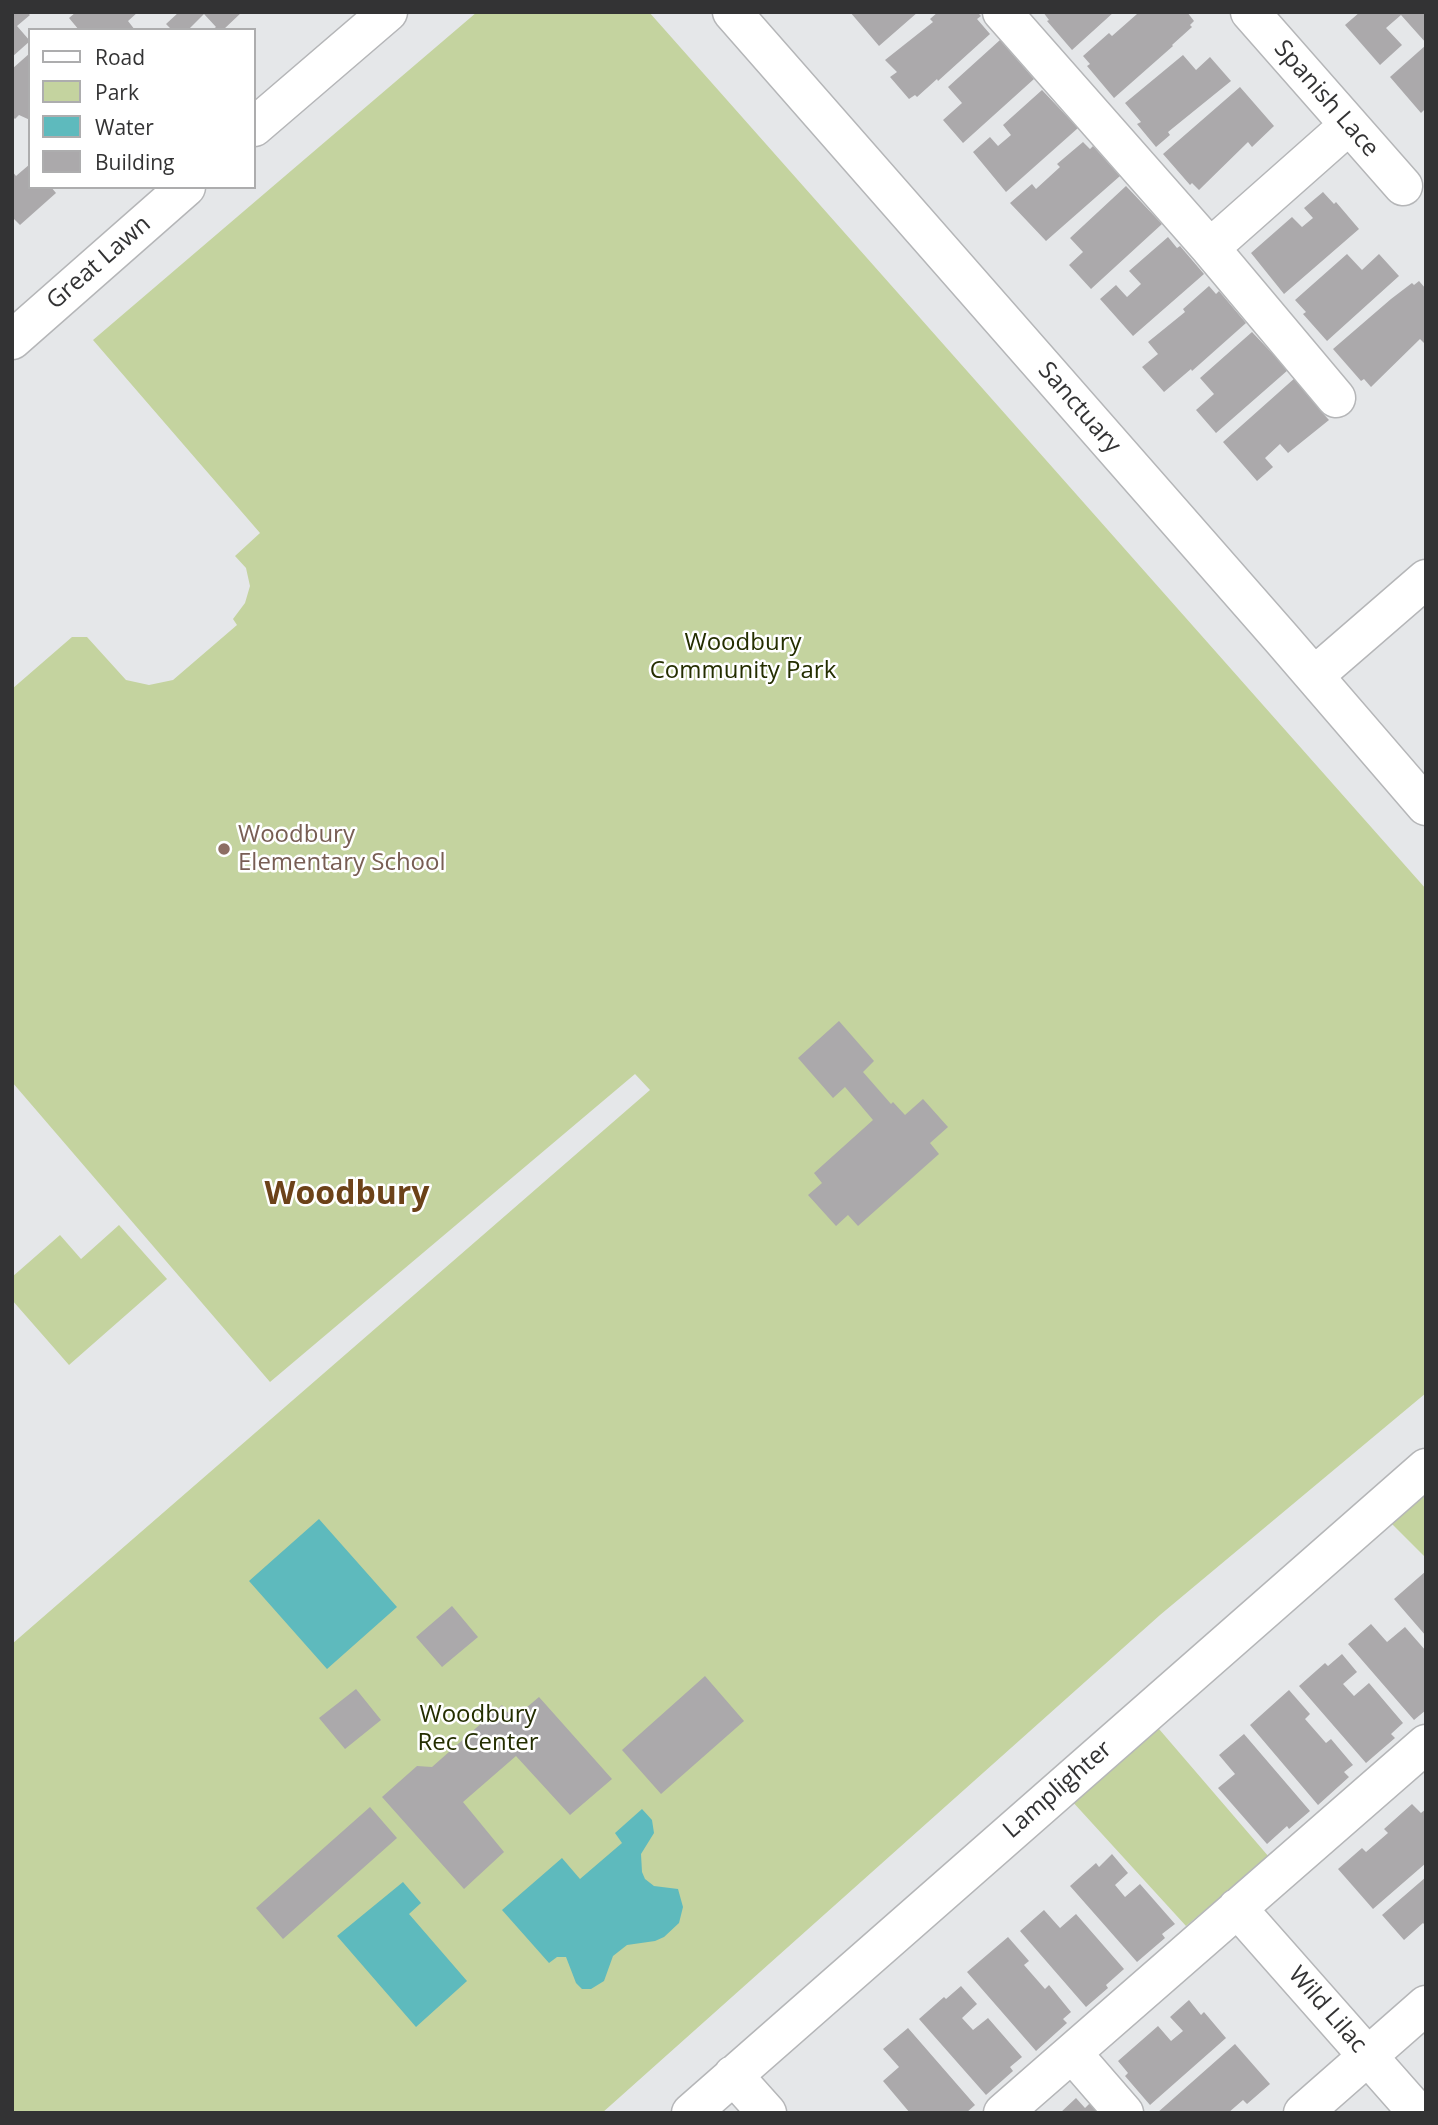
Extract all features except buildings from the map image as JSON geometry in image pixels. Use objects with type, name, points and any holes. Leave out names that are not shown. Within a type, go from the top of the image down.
[{"type":"street","points":[[256,125],[388,12]]},
{"type":"street","name":"Sanctuary","points":[[732,12],[1426,806]]},
{"type":"street","points":[[1002,12],[1210,248],[1336,398]]},
{"type":"street","name":"Spanish Lace","points":[[1261,16],[1349,125],[1403,186]]},
{"type":"street","points":[[1210,248],[1349,125]]},
{"type":"street","name":"Great Lawn","points":[[12,340],[184,189]]},
{"type":"street","points":[[1314,676],[1426,579]]},
{"type":"street","name":"Lamplighter","points":[[691,2113],[1426,1468]]},
{"type":"street","points":[[1003,2113],[1237,1908],[1419,1761]]},
{"type":"street","name":"Wild Lilac","points":[[1237,1908],[1418,2113]]},
{"type":"street","points":[[1303,2113],[1426,2005]]},
{"type":"street","points":[[1072,2053],[1124,2113]]},
{"type":"street","points":[[733,2075],[767,2113]]},
{"type":"green space","points":[[477,12],[649,12],[1426,889],[1426,1393],[1160,1615],[602,2113],[12,2113],[12,1644],[650,1090],[635,1074],[270,1382],[12,1082],[12,689],[72,637],[87,637],[126,680],[149,685],[173,680],[237,625],[233,619],[245,603],[250,586],[246,568],[235,556],[260,533],[93,340]]},
{"type":"green space","points":[[119,1225],[167,1279],[69,1365],[12,1300],[12,1277],[60,1235],[81,1259]]},
{"type":"green space","points":[[1426,1487],[1426,1558],[1389,1521]]},
{"type":"green space","points":[[1153,1722],[1269,1857],[1186,1926],[1071,1800]]},
{"type":"water","points":[[319,1519],[397,1607],[327,1669],[249,1581]]},
{"type":"water","points":[[642,1809],[652,1820],[654,1833],[641,1854],[642,1872],[645,1879],[654,1886],[678,1889],[683,1907],[679,1923],[664,1937],[655,1941],[627,1945],[613,1956],[604,1981],[591,1989],[582,1989],[576,1983],[566,1957],[557,1957],[549,1963],[502,1910],[562,1858],[580,1879],[622,1843],[615,1833]]},
{"type":"water","points":[[403,1882],[421,1903],[409,1914],[467,1981],[416,2027],[337,1936]]},
{"type":"place","name":"Woodbury Elementary School","points":[[224,849]]},
{"type":"district","name":"Woodbury","points":[[347,1195]]},
{"type":"park label","name":"Woodbury Community Park","points":[[743,657]]},
{"type":"park label","name":"Woodbury Rec Center","points":[[478,1729]]}]
